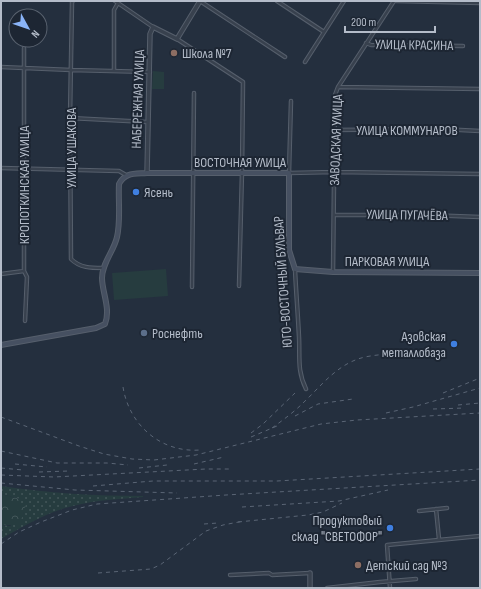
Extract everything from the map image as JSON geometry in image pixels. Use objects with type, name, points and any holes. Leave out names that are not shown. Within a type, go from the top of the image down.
[{"type":"main road","name":"ВОСТОЧНАЯ УЛИЦА","points":[[126,175],[147,173],[289,173]]},
{"type":"main road","name":"ЮГО-ВОСТОЧНЫЙ БУЛЬВАР","points":[[289,173],[289,250],[295,269]]},
{"type":"main road","points":[[1,345],[96,328],[105,324],[108,314],[102,277],[104,268],[114,248],[117,236],[119,184],[122,178],[126,175]]},
{"type":"main road","name":"ПАРКОВАЯ УЛИЦА","points":[[295,269],[333,272],[480,273]]},
{"type":"street","name":"УЛИЦА УШАКОВА","points":[[72,1],[70,118],[71,259],[77,264],[87,268],[104,268]]},
{"type":"street","points":[[115,1],[153,27],[177,40],[243,82],[239,286]]},
{"type":"street","points":[[177,40],[200,1],[286,57]]},
{"type":"street","points":[[277,1],[324,32]]},
{"type":"street","points":[[305,62],[344,1]]},
{"type":"street","points":[[395,1],[480,4]]},
{"type":"street","name":"ЗАВОДСКАЯ УЛИЦА","points":[[333,272],[335,95],[338,87],[366,43],[395,1]]},
{"type":"street","points":[[114,70],[114,10],[118,3]]},
{"type":"street","name":"НАБЕРЕЖНАЯ УЛИЦА","points":[[147,173],[150,34],[153,27]]},
{"type":"street","name":"УЛИЦА КРАСИНА","points":[[366,43],[463,46]]},
{"type":"street","name":"КРОПОТКИНСКАЯ УЛИЦА","points":[[24,48],[24,271],[27,277],[25,321]]},
{"type":"street","points":[[1,67],[150,72]]},
{"type":"street","points":[[338,87],[480,89]]},
{"type":"street","points":[[192,287],[194,93]]},
{"type":"street","name":"ЮГО-ВОСТОЧНЫЙ БУЛЬВАР","points":[[289,173],[291,101]]},
{"type":"street","points":[[70,118],[147,122]]},
{"type":"street","name":"УЛИЦА КОММУНАРОВ","points":[[334,130],[441,129],[480,131]]},
{"type":"street","name":"ВОСТОЧНАЯ УЛИЦА","points":[[1,168],[119,171],[126,175]]},
{"type":"street","name":"ВОСТОЧНАЯ УЛИЦА","points":[[289,173],[334,172],[480,174]]},
{"type":"street","name":"УЛИЦА ПУГАЧЁВА","points":[[334,215],[480,216]]},
{"type":"street","name":"ЮГО-ВОСТОЧНЫЙ БУЛЬВАР","points":[[295,269],[299,366],[302,381],[306,389]]},
{"type":"street","points":[[1,274],[24,271]]},
{"type":"street","points":[[419,511],[447,508]]},
{"type":"street","points":[[436,509],[439,539]]},
{"type":"street","points":[[390,588],[387,545],[480,536]]},
{"type":"street","points":[[230,575],[310,573],[310,588]]},
{"type":"street","points":[[327,588],[416,579]]},
{"type":"green space","points":[[153,71],[164,72],[164,89],[152,89]]},
{"type":"green space","points":[[166,269],[168,296],[114,300],[112,273]]},
{"type":"green space","points":[[1,486],[72,494],[143,497],[99,501],[63,509],[36,520],[1,539],[1,525],[10,526],[23,515],[25,504],[20,504],[20,499],[1,494]]},
{"type":"green space","points":[[1,494],[20,499],[21,504],[26,504],[19,525],[1,525]]},
{"type":"railway","points":[[272,428],[296,410],[322,384],[342,367],[358,359],[370,356],[409,353]]},
{"type":"railway","points":[[443,393],[480,378]]},
{"type":"railway","points":[[123,387],[126,401],[132,413],[149,434],[172,447],[186,450],[200,450]]},
{"type":"railway","points":[[386,413],[480,388]]},
{"type":"railway","points":[[251,433],[263,424],[295,393]]},
{"type":"railway","points":[[295,416],[318,404],[353,399]]},
{"type":"railway","points":[[458,405],[480,403]]},
{"type":"railway","points":[[433,409],[465,408]]},
{"type":"railway","points":[[1,417],[104,454],[132,459],[154,460],[196,455],[321,424],[357,420],[480,413]]},
{"type":"railway","points":[[251,437],[277,426]]},
{"type":"railway","points":[[1,451],[57,463],[107,463],[128,465]]},
{"type":"railway","points":[[194,464],[224,457]]},
{"type":"railway","points":[[15,464],[47,467]]},
{"type":"railway","points":[[139,468],[167,465]]},
{"type":"railway","points":[[1,468],[23,470]]},
{"type":"railway","points":[[1,475],[54,477],[229,469]]},
{"type":"railway","points":[[93,486],[153,481],[277,481],[480,469]]},
{"type":"railway","points":[[39,472],[69,471]]},
{"type":"railway","points":[[1,544],[19,532],[41,522],[72,510],[97,504],[480,480]]},
{"type":"railway","points":[[1,483],[75,490],[177,493]]},
{"type":"railway","points":[[242,507],[339,501],[388,490]]},
{"type":"railway","points":[[238,522],[308,515],[323,512],[342,503]]},
{"type":"railway","points":[[98,573],[151,569],[160,565],[206,531],[223,525],[244,521]]},
{"type":"railway","points":[[204,524],[218,523]]},
{"type":"place","name":"Школа №7","points":[[174,53]]},
{"type":"place","name":"Ясень","points":[[136,192]]},
{"type":"place","name":"Роснефть","points":[[144,333]]},
{"type":"place","name":"Азовская металлобаза","points":[[454,344]]},
{"type":"place","name":"Продуктовый склад \"СВЕТОФОР\"","points":[[390,528]]},
{"type":"place","name":"Детский сад №3","points":[[358,565]]}]
